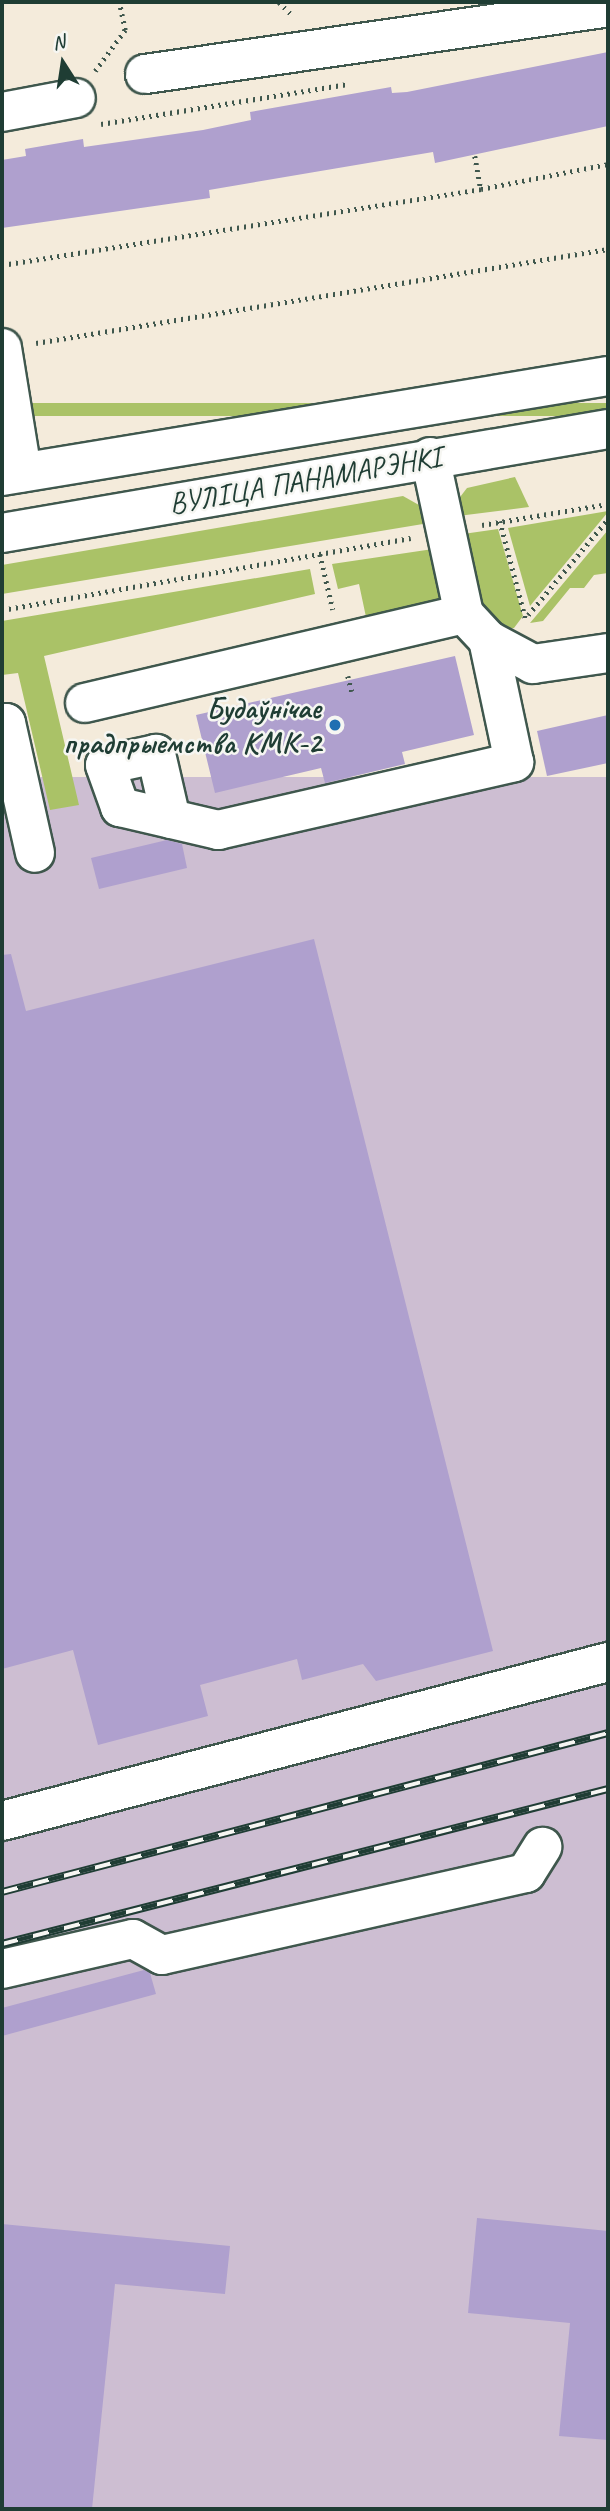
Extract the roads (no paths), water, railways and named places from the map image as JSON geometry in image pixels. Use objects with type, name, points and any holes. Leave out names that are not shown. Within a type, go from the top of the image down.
[{"type":"main road","points":[[145,74],[608,6]]},
{"type":"main road","points":[[2,112],[87,111]]},
{"type":"main road","points":[[2,349],[12,474]]},
{"type":"main road","name":"ВУЛІЦА ПАНАМАРЭНКІ","points":[[12,474],[608,376]]},
{"type":"main road","name":"ВУЛІЦА ПАНАМАРЭНКІ","points":[[2,533],[430,457],[608,429]]},
{"type":"main road","points":[[171,819],[218,830],[514,762],[487,635],[448,532],[430,457]]},
{"type":"main road","points":[[85,704],[487,635],[533,664],[608,653]]},
{"type":"main road","points":[[2,724],[6,723],[35,853]]},
{"type":"main road","points":[[2,1821],[608,1661]]},
{"type":"main road","points":[[2,1969],[133,1939],[162,1955],[526,1873],[542,1847]]},
{"type":"railway","points":[[2,1892],[608,1733]]},
{"type":"railway","points":[[2,1944],[608,1789]]},
{"type":"place","name":"Будаўнічае прадпрыемства КМК-2","points":[[335,725]]}]
